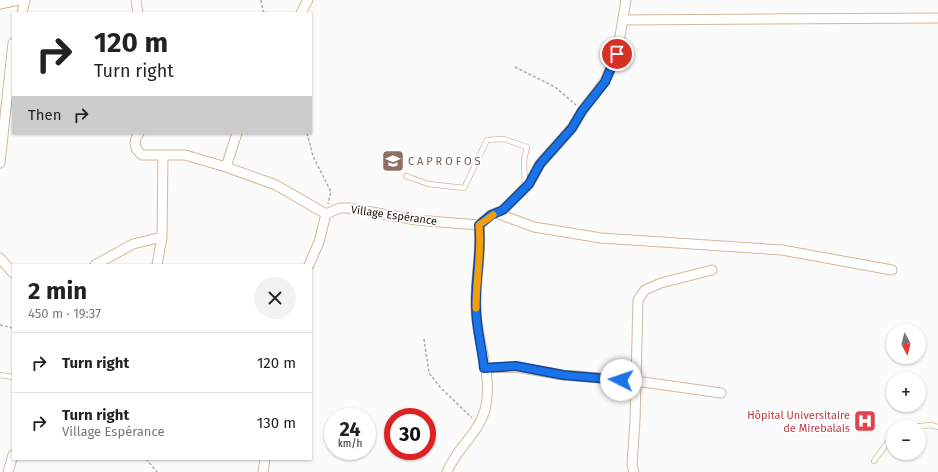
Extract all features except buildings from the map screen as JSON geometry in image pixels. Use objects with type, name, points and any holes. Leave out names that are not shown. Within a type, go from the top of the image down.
[{"type":"street","points":[[0,4],[19,0]]},
{"type":"street","points":[[22,12],[25,0]]},
{"type":"street","points":[[136,0],[138,12]]},
{"type":"street","points":[[302,12],[308,0]]},
{"type":"street","points":[[447,472],[451,461],[479,425],[485,409],[486,384],[476,308],[476,280],[481,240],[479,225],[513,201],[525,189],[540,164],[572,128],[582,111],[605,82],[617,54],[626,0]]},
{"type":"street","points":[[623,20],[938,18]]},
{"type":"street","points":[[0,163],[12,52]]},
{"type":"street","points":[[139,134],[135,139],[135,145],[138,152],[142,155],[185,155],[226,167],[276,185],[326,214],[319,242],[309,264]]},
{"type":"street","points":[[226,167],[238,134]]},
{"type":"street","points":[[157,264],[162,237],[163,155]]},
{"type":"street","name":"Village Espérance","points":[[326,214],[340,208],[349,208],[416,220],[479,225]]},
{"type":"street","points":[[496,213],[534,227],[595,237],[782,250],[892,270]]},
{"type":"street","points":[[97,264],[133,244],[162,237]]},
{"type":"street","points":[[0,258],[12,272]]},
{"type":"street","points":[[634,472],[632,464],[638,300],[645,290],[661,283],[712,270]]},
{"type":"street","points":[[484,368],[516,366],[563,375],[636,381],[721,393]]},
{"type":"street","points":[[8,472],[12,458]]},
{"type":"street","points":[[263,472],[265,460]]},
{"type":"lane","points":[[406,176],[428,184],[464,188],[487,140],[504,139],[527,147],[524,160],[525,189]]},
{"type":"lane","points":[[0,375],[12,377]]},
{"type":"lane","points":[[926,426],[938,427]]},
{"type":"lane","points":[[874,462],[886,444]]},
{"type":"path","points":[[261,0],[264,12]]},
{"type":"path","points":[[515,67],[555,87],[582,111]]},
{"type":"path","points":[[307,134],[313,156],[330,192],[326,214]]},
{"type":"path","points":[[0,325],[12,328]]},
{"type":"path","points":[[424,340],[430,373],[440,387],[479,425]]},
{"type":"path","points":[[147,460],[157,472]]},
{"type":"slow traffic","points":[[476,308],[476,280],[481,240],[479,225],[493,215]]},
{"type":"place","name":"C A P R O F O S","points":[[393,161]]},
{"type":"place","name":"Hôpital Universitaire de Mirebalais","points":[[865,421]]},
{"type":"route","points":[[617,54],[605,82],[582,111],[572,128],[540,164],[529,184],[503,210],[491,215],[479,225],[481,240],[476,280],[476,308],[484,368],[516,366],[563,375],[621,380]]}]
